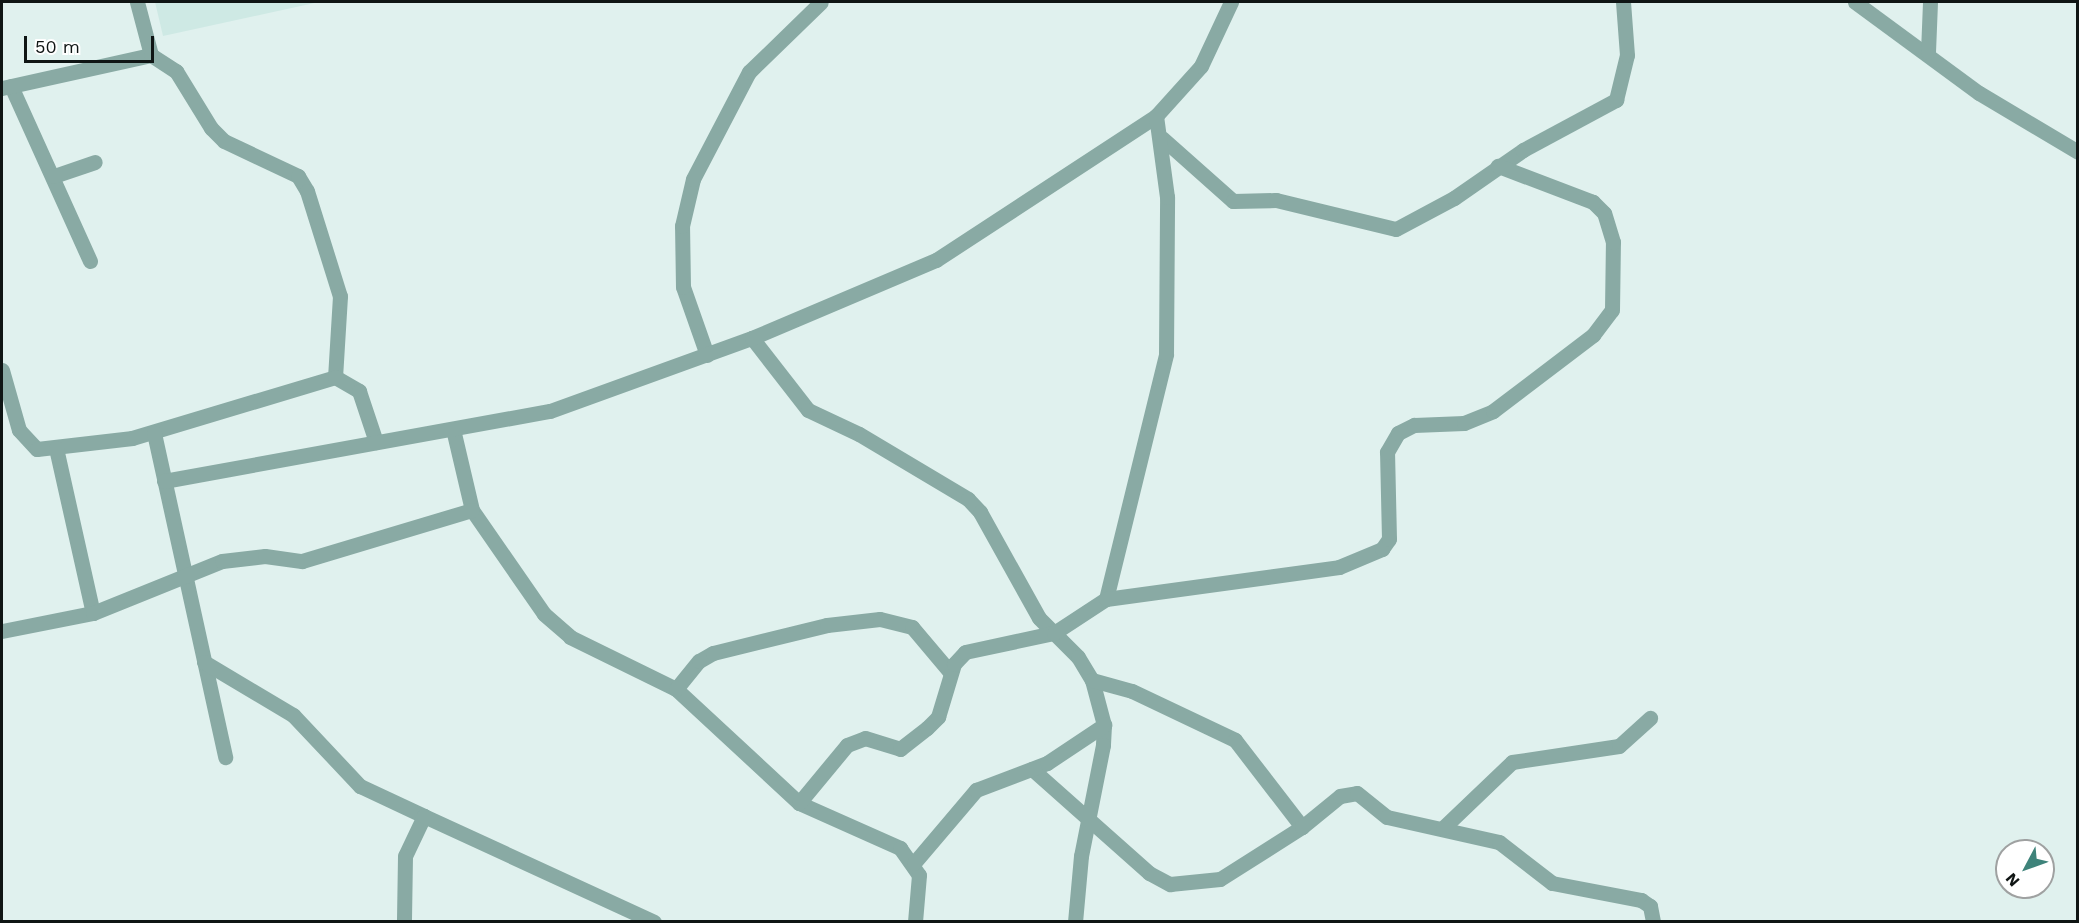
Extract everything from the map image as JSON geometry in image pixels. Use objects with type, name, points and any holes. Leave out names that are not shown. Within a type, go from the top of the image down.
[{"type":"street","points":[[137,2],[151,55],[176,71],[211,128],[224,141],[283,167],[303,183],[340,296],[335,377]]},
{"type":"street","points":[[706,355],[683,287],[682,226],[693,179],[749,72],[821,2]]},
{"type":"street","points":[[164,481],[550,411],[753,338],[936,260],[1156,116],[1201,66],[1231,2]]},
{"type":"street","points":[[1162,138],[1233,201],[1276,200],[1385,230],[1426,215],[1498,166],[1616,100],[1627,55],[1623,2]]},
{"type":"street","points":[[1855,2],[1928,52],[1979,93],[2078,152]]},
{"type":"street","points":[[1928,52],[1930,2]]},
{"type":"street","points":[[90,261],[54,176],[6,87],[151,55]]},
{"type":"street","points":[[1106,599],[1166,354],[1169,257],[1162,138],[1156,116]]},
{"type":"street","points":[[54,176],[95,162]]},
{"type":"street","points":[[800,803],[847,745],[865,738],[896,750],[917,738],[938,717],[950,672],[959,655],[972,649],[1054,633],[1106,599],[1340,567],[1368,558],[1389,539],[1386,462],[1398,433],[1414,425],[1464,423],[1493,411],[1593,335],[1615,298],[1613,242],[1604,213],[1593,202],[1498,166]]},
{"type":"street","points":[[753,338],[808,410],[868,439],[968,499],[980,512],[1039,618],[1078,657],[1092,680],[1104,725],[1088,821],[1076,921]]},
{"type":"street","points":[[2,370],[25,441],[37,449],[154,433],[335,377],[359,391],[376,442]]},
{"type":"street","points":[[453,429],[472,510],[544,614],[570,637],[676,689],[800,803],[886,838],[914,863],[921,897],[915,921]]},
{"type":"street","points":[[154,433],[225,757]]},
{"type":"street","points":[[56,448],[93,613]]},
{"type":"street","points":[[2,631],[93,613],[237,557],[302,561],[472,510]]},
{"type":"street","points":[[676,689],[699,661],[713,653],[827,625],[880,619],[912,627],[950,672]]},
{"type":"street","points":[[204,662],[293,715],[360,786],[654,921]]},
{"type":"street","points":[[1092,680],[1132,691],[1235,740],[1302,827]]},
{"type":"street","points":[[1443,828],[1512,762],[1619,746],[1650,718]]},
{"type":"street","points":[[914,863],[965,799],[1032,769],[1104,725]]},
{"type":"street","points":[[1032,769],[1149,873],[1179,886],[1220,879],[1302,827],[1340,796],[1357,793],[1387,816],[1498,842],[1552,883],[1641,900],[1650,906],[1653,921]]},
{"type":"street","points":[[404,921],[405,856],[424,816]]},
{"type":"shaded area","points":[[155,2],[319,2],[163,36]]}]
